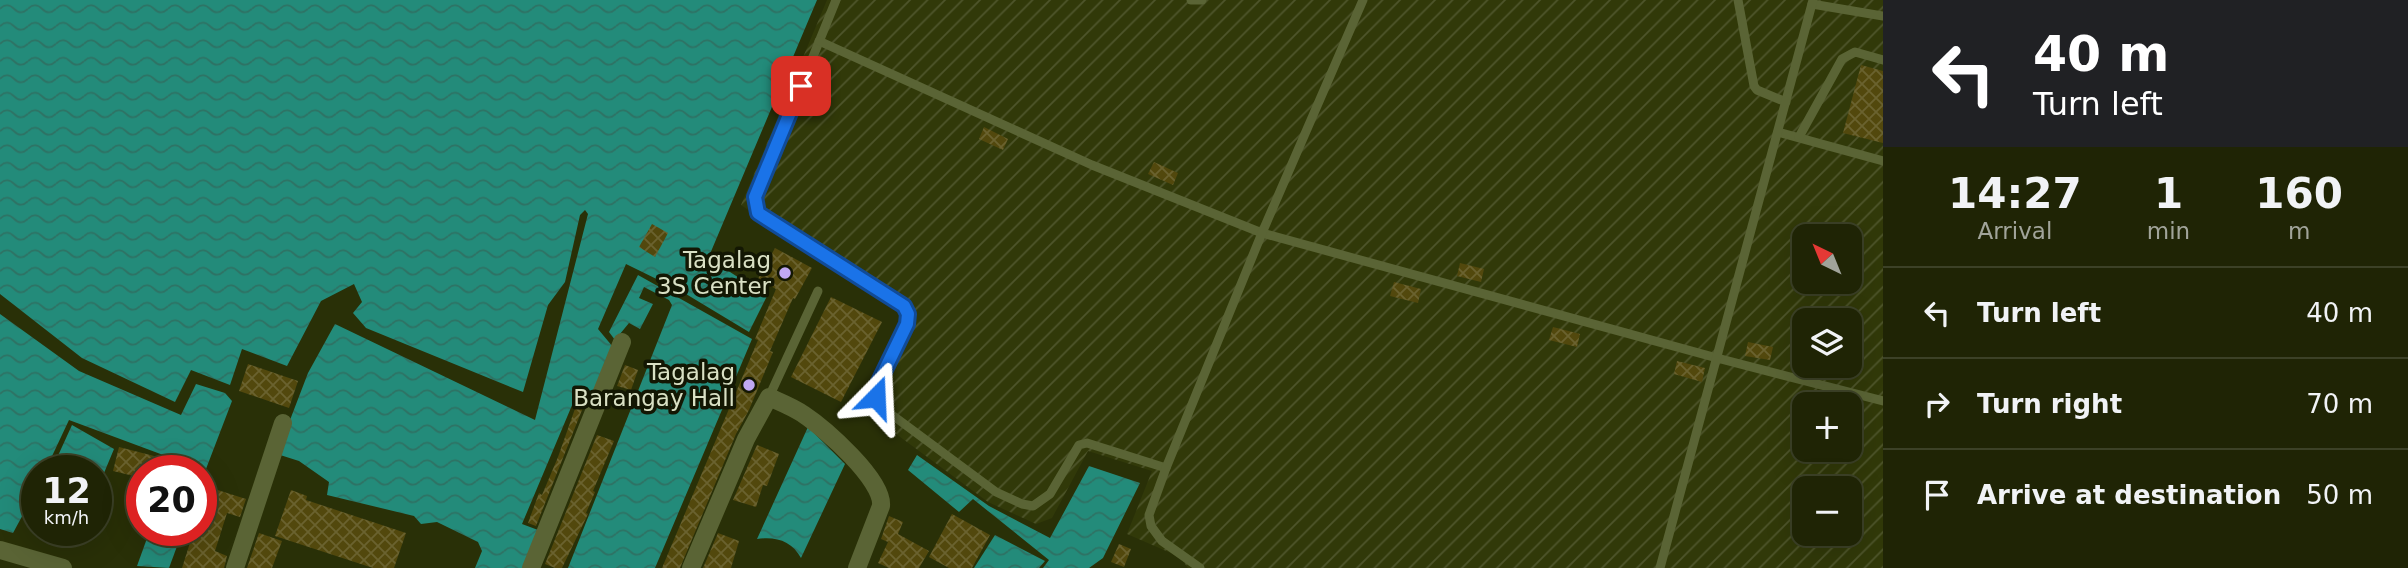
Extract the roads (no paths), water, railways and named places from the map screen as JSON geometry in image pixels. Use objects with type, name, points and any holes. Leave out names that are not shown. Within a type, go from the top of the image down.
[{"type":"street","points":[[531,568],[622,342]]},
{"type":"street","points":[[691,568],[746,439],[769,397],[802,413],[830,436],[856,461],[877,488],[882,498],[881,506],[857,568]]},
{"type":"street","points":[[235,568],[283,423]]},
{"type":"street","points":[[0,550],[63,568]]},
{"type":"lane","points":[[836,0],[755,197],[758,213],[904,306],[908,314],[907,324],[877,386],[876,397],[880,406],[996,492],[1022,504],[1034,506],[1050,494],[1079,444],[1087,443],[1166,468]]},
{"type":"lane","points":[[1191,0],[1202,0]]},
{"type":"lane","points":[[1200,568],[1162,541],[1151,526],[1149,515],[1262,233],[1363,0]]},
{"type":"lane","points":[[1738,0],[1754,86],[1757,90],[1786,102]]},
{"type":"lane","points":[[1660,568],[1813,2],[1883,16]]},
{"type":"lane","points":[[819,41],[1092,165],[1262,233],[1883,401]]},
{"type":"lane","points":[[1798,137],[1842,59],[1855,52],[1883,60]]},
{"type":"lane","points":[[1778,132],[1883,161]]},
{"type":"lane","points":[[769,397],[818,291]]},
{"type":"water","points":[[0,0],[817,0],[707,261],[767,296],[749,332],[681,291],[626,264],[598,329],[613,347],[593,392],[578,391],[522,524],[538,530],[523,568],[475,568],[482,551],[478,542],[437,522],[421,524],[414,516],[327,495],[329,482],[299,461],[277,454],[308,373],[335,324],[535,420],[588,214],[585,210],[580,215],[565,282],[548,305],[523,392],[366,328],[353,313],[362,302],[354,284],[321,301],[287,366],[242,349],[230,385],[191,370],[175,402],[82,358],[0,294]]},
{"type":"water","points":[[638,275],[752,339],[655,568],[568,568],[672,305],[669,300],[644,287],[639,298],[653,304],[640,329],[629,323],[615,340],[609,332]]},
{"type":"water","points":[[0,314],[79,371],[181,415],[196,384],[225,393],[232,401],[211,455],[163,455],[69,420],[53,455],[21,455],[21,518],[13,533],[0,529]]},
{"type":"water","points":[[72,425],[114,449],[112,455],[58,455]]},
{"type":"water","points":[[808,427],[845,464],[801,558],[793,547],[783,541],[757,539]]},
{"type":"water","points":[[917,455],[989,506],[1050,538],[1089,466],[1140,483],[1103,558],[1089,568],[1043,568],[1049,560],[973,499],[959,512],[908,470]]},
{"type":"water","points":[[995,535],[1045,561],[1039,568],[974,568]]},
{"type":"water","points":[[144,546],[177,546],[169,568],[137,566]]},
{"type":"place","name":"Tagalag 3S Center","points":[[785,273]]},
{"type":"place","name":"Tagalag Barangay Hall","points":[[749,385]]}]
